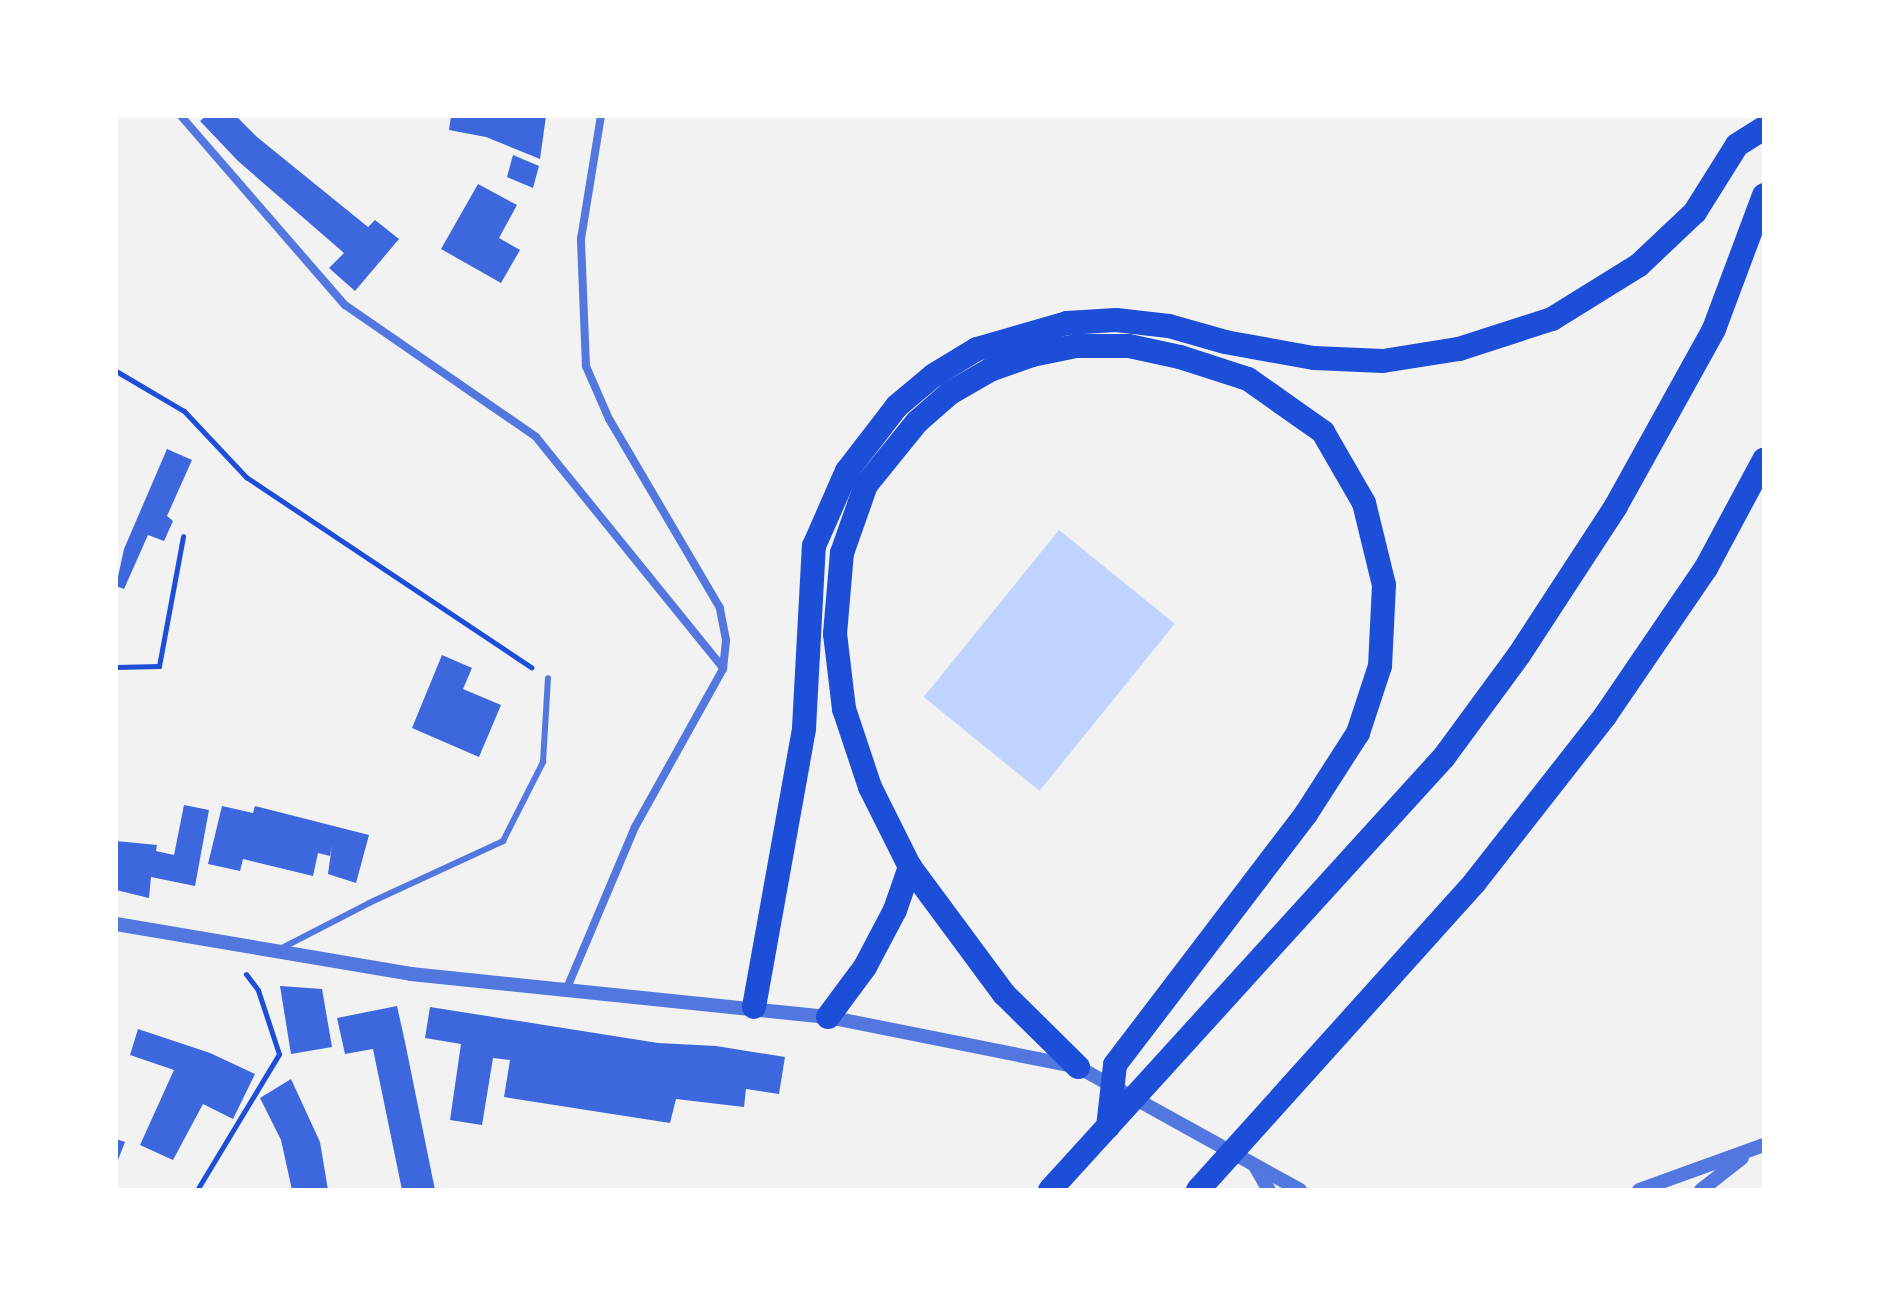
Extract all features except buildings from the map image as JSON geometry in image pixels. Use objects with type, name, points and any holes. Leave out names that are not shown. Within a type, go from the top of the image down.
[{"type":"highway","points":[[754,1007],[804,728],[814,546],[847,471],[897,406],[934,375],[977,349],[1067,323],[1116,320],[1169,326],[1225,342],[1314,358],[1383,361],[1459,349],[1552,319],[1639,265],[1695,212],[1737,145],[1764,128]]},
{"type":"highway","points":[[1050,1190],[1444,757],[1519,655],[1616,506],[1714,329],[1764,195]]},
{"type":"highway","points":[[1078,1067],[1004,994],[910,867],[870,787],[844,709],[835,634],[842,553],[866,485],[917,422],[950,393],[990,370],[1032,355],[1076,346],[1129,346],[1180,357],[1248,379],[1323,432],[1364,503],[1384,585],[1380,666],[1358,733],[1306,814],[1115,1065],[1108,1127]]},
{"type":"highway","points":[[1198,1190],[1475,882],[1622,692],[1706,568],[1764,460]]},
{"type":"highway","points":[[828,1017],[865,967],[883,933],[910,867]]},
{"type":"street","points":[[181,116],[345,305],[536,437],[723,669]]},
{"type":"street","points":[[567,988],[635,827],[723,669],[726,640],[720,608],[609,419],[586,366],[581,239],[601,116]]},
{"type":"street","points":[[116,924],[411,974],[828,1017],[1078,1067],[1300,1190]]},
{"type":"street","points":[[1639,1190],[1758,1148]]},
{"type":"street","points":[[1701,1190],[1758,1148]]},
{"type":"street","points":[[1254,1165],[1269,1190]]},
{"type":"lane","points":[[276,951],[369,903],[503,841],[543,762],[548,678]]},
{"type":"path","points":[[116,371],[184,411],[246,477],[548,678]]},
{"type":"path","points":[[116,667],[159,666],[183,536]]},
{"type":"path","points":[[197,1190],[279,1054],[258,990],[221,942]]},
{"type":"water","points":[[1059,530],[1175,624],[1039,791],[924,697]]}]
